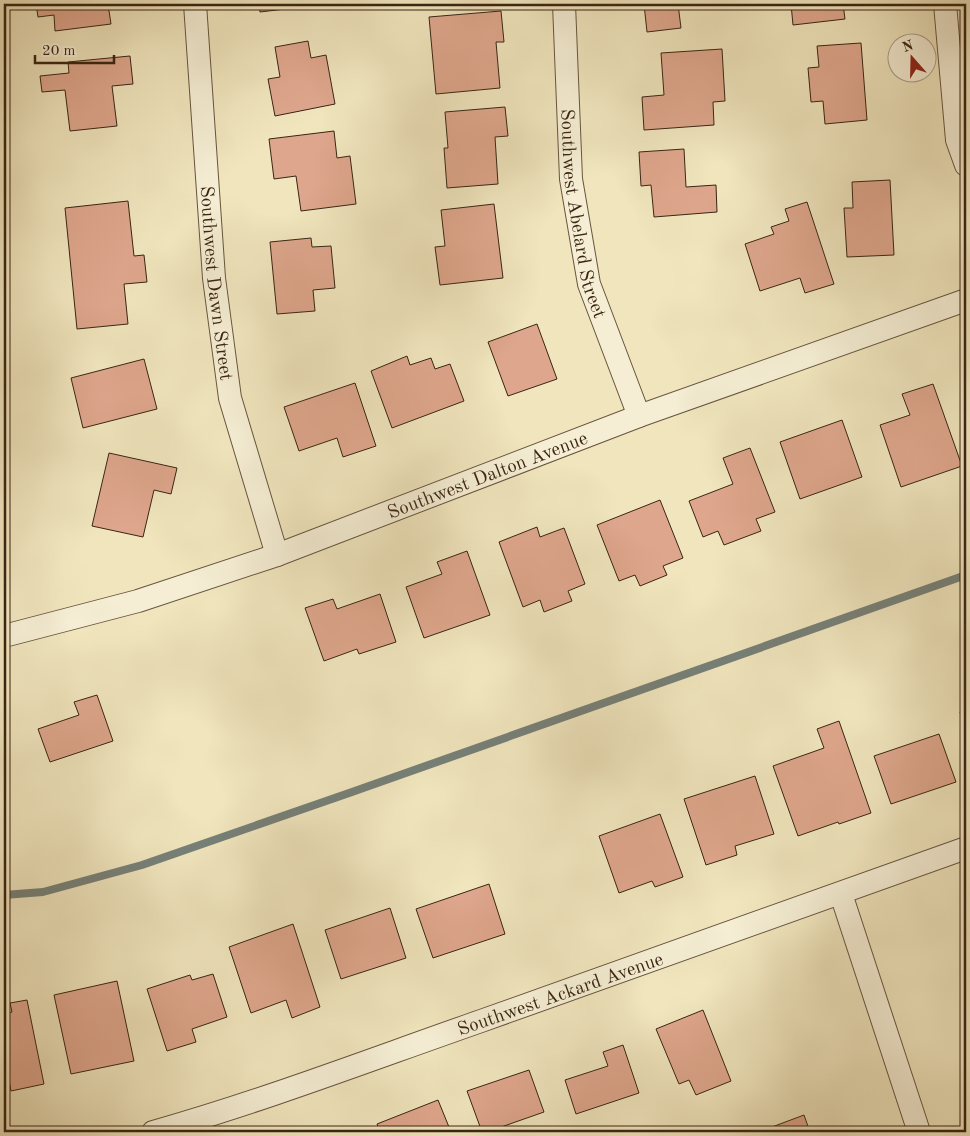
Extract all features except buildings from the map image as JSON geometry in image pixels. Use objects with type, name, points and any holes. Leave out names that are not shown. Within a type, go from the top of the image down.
[{"type":"street","name":"Southwest Dawn Street","points":[[195,4],[214,278],[230,398],[277,555]]},
{"type":"street","name":"Southwest Abelard Street","points":[[564,4],[571,179],[589,284],[640,416]]},
{"type":"street","points":[[945,4],[957,140],[966,165]]},
{"type":"street","name":"Southwest Dalton Avenue","points":[[4,636],[138,601],[277,555],[640,416],[966,300]]},
{"type":"street","name":"Southwest Ackard Avenue","points":[[152,1132],[195,1120],[353,1066],[966,848]]},
{"type":"street","points":[[841,894],[919,1132]]},
{"type":"waterway","points":[[4,895],[43,892],[142,865],[966,575]]}]
